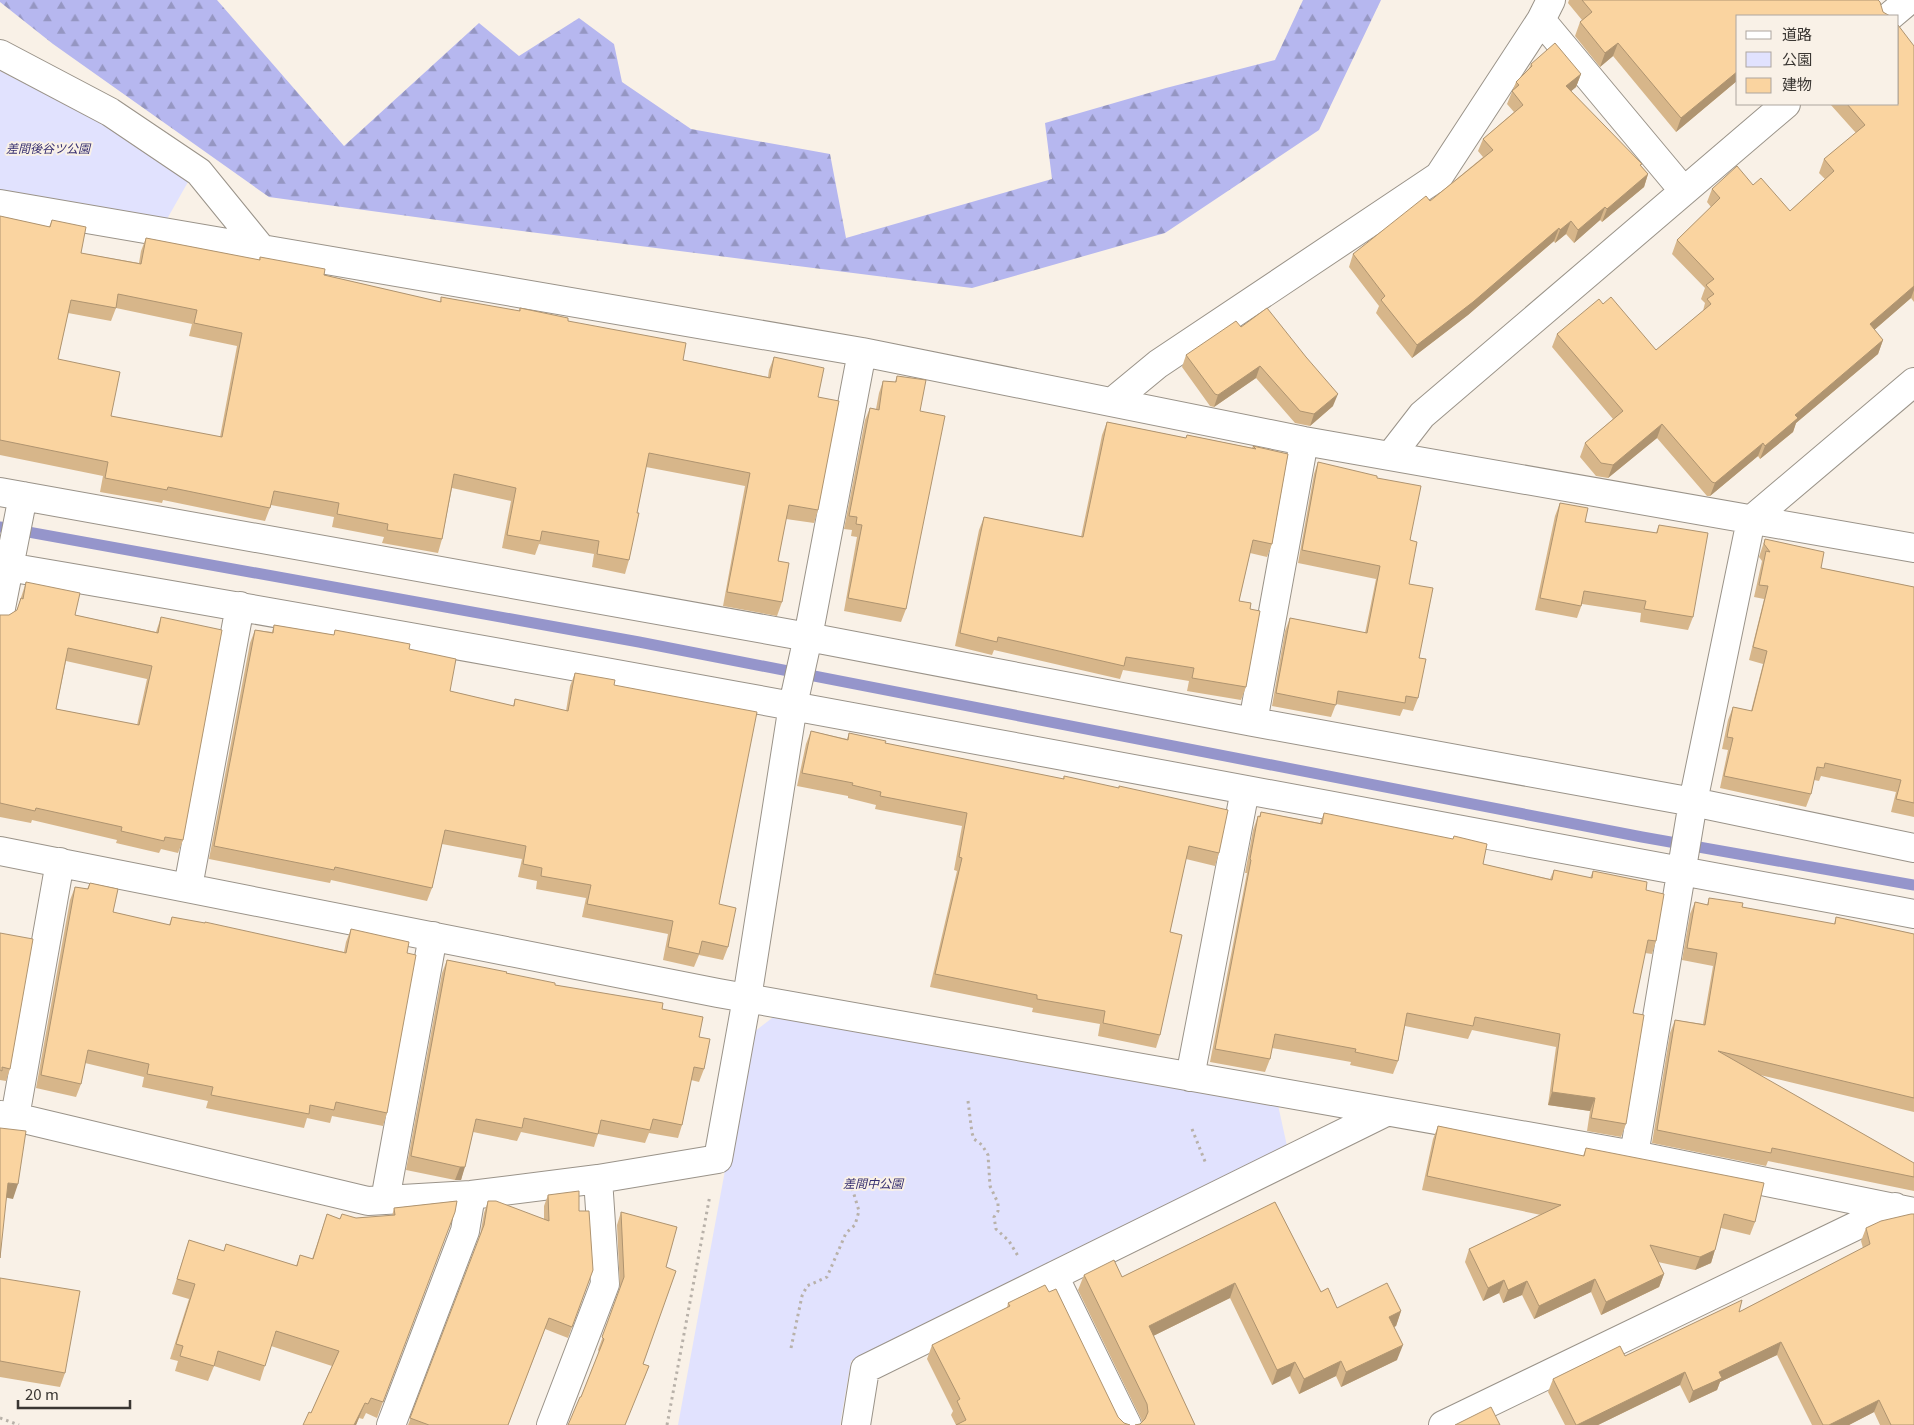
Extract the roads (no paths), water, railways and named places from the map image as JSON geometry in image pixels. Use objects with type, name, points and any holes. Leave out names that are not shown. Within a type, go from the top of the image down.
[{"type":"street","points":[[1891,15],[1909,0]]},
{"type":"street","points":[[1112,402],[1158,364],[1439,176],[1546,10],[1684,190]]},
{"type":"street","points":[[0,54],[110,112],[198,172],[260,247]]},
{"type":"street","points":[[1391,455],[1422,415],[1785,105]]},
{"type":"street","points":[[0,204],[260,247],[862,352],[1304,441],[1914,548]]},
{"type":"street","points":[[60,862],[8,1116],[368,1201],[471,1195],[718,1159],[747,998],[793,705],[808,637],[862,352]]},
{"type":"street","points":[[1634,1155],[1694,802],[1751,520],[1914,382]]},
{"type":"street","points":[[1253,722],[1304,441]]},
{"type":"street","points":[[0,613],[12,494],[808,637],[1253,722],[1694,802],[1914,848]]},
{"type":"street","points":[[4,567],[240,606],[793,705],[1914,914]]},
{"type":"street","points":[[188,888],[240,606]]},
{"type":"street","points":[[1190,1077],[1245,790]]},
{"type":"street","points":[[0,851],[747,998],[1634,1155],[1905,1209]]},
{"type":"street","points":[[385,1200],[433,936]]},
{"type":"street","points":[[856,1425],[865,1369],[1386,1112]]},
{"type":"street","points":[[551,1425],[605,1284],[598,1178]]},
{"type":"street","points":[[390,1425],[465,1231],[471,1195]]},
{"type":"street","points":[[1443,1425],[1905,1209]]},
{"type":"street","points":[[1042,1282],[1126,1425]]},
{"type":"waterway","points":[[0,527],[639,642],[1642,837],[1914,885]]},
{"type":"park label","name":"差間後谷ツ公園","points":[[48,149]]},
{"type":"park label","name":"差間中公園","points":[[873,1184]]}]
